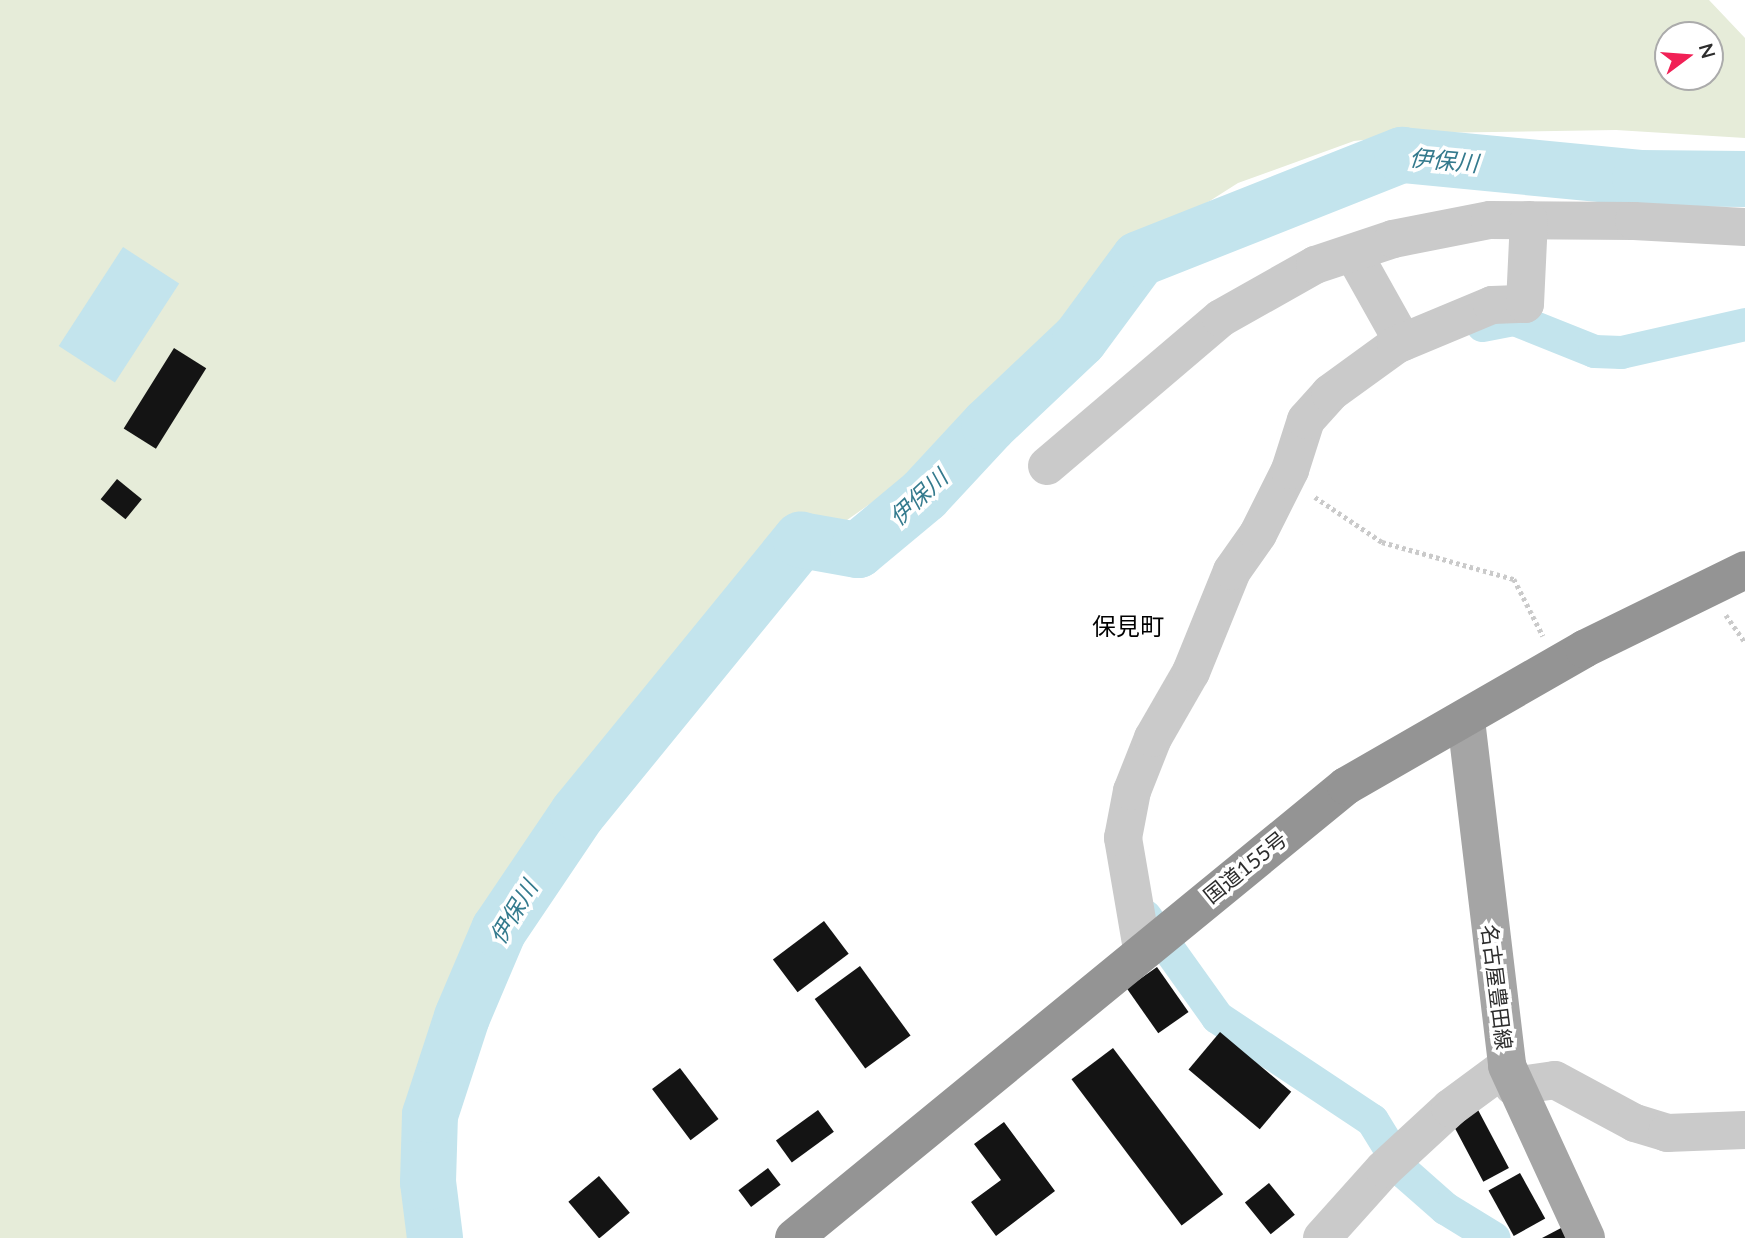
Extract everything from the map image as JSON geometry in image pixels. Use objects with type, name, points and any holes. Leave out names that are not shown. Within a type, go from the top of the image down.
[{"type":"highway","name":"国道155号","points":[[794,1238],[1142,949],[1346,786],[1466,720],[1558,664],[1745,570]]},
{"type":"main road","name":"名古屋豊田線","points":[[1466,720],[1510,1076],[1586,1238]]},
{"type":"street","points":[[1047,466],[1221,318],[1315,265],[1392,239],[1490,220],[1745,227]]},
{"type":"street","points":[[1142,949],[1123,838],[1132,791],[1153,738],[1191,672],[1232,571],[1258,534],[1287,477],[1307,420],[1330,393],[1403,342],[1492,305],[1524,304],[1529,220]]},
{"type":"street","points":[[1353,253],[1403,342]]},
{"type":"street","points":[[1322,1238],[1384,1169],[1450,1108],[1510,1076],[1555,1080],[1635,1123],[1667,1133],[1745,1130]]},
{"type":"path","points":[[1287,477],[1382,542],[1514,579],[1558,664]]},
{"type":"green space","points":[[0,0],[1709,0],[1745,38],[1745,138],[1616,130],[1427,133],[1354,141],[1238,183],[1101,270],[972,432],[830,532],[511,876],[427,1039],[405,1202],[410,1238],[0,1238]]},
{"type":"water","points":[[123,247],[179,283],[115,382],[59,346]]},
{"type":"building","points":[[174,348],[206,368],[156,449],[124,429]]},
{"type":"building","points":[[117,479],[142,499],[126,519],[101,499]]},
{"type":"building","points":[[824,921],[849,954],[798,992],[773,960]]},
{"type":"building","points":[[860,966],[911,1036],[865,1068],[815,999]]},
{"type":"building","points":[[1157,967],[1189,1012],[1158,1033],[1127,988]]},
{"type":"building","points":[[1220,1032],[1291,1092],[1260,1129],[1189,1070]]},
{"type":"building","points":[[1113,1048],[1223,1194],[1182,1225],[1071,1079]]},
{"type":"building","points":[[680,1068],[719,1119],[691,1140],[652,1089]]},
{"type":"building","points":[[1477,1108],[1509,1168],[1483,1182],[1451,1122]]},
{"type":"building","points":[[818,1110],[834,1132],[792,1162],[776,1141]]},
{"type":"building","points":[[1004,1122],[1055,1191],[996,1236],[971,1202],[1001,1180],[974,1144]]},
{"type":"building","points":[[768,1168],[781,1185],[751,1207],[738,1190]]},
{"type":"building","points":[[1520,1173],[1545,1218],[1514,1236],[1489,1190]]},
{"type":"building","points":[[599,1176],[630,1213],[599,1238],[568,1202]]},
{"type":"building","points":[[1269,1183],[1295,1215],[1271,1234],[1245,1203]]},
{"type":"building","points":[[1563,1227],[1569,1238],[1542,1238]]},
{"type":"waterway","name":"伊保川","points":[[435,1238],[428,1182],[430,1115],[462,1017],[499,930],[578,813],[801,540],[858,550],[924,495],[989,425],[1080,339],[1139,259],[1402,155],[1640,178],[1745,179]]},
{"type":"waterway","points":[[1482,325],[1514,319],[1594,351],[1621,352],[1745,324]]},
{"type":"waterway","points":[[1145,916],[1217,1017],[1372,1120],[1404,1172],[1445,1208],[1494,1238]]},
{"type":"district","name":"保見町","points":[[1128,626]]}]
